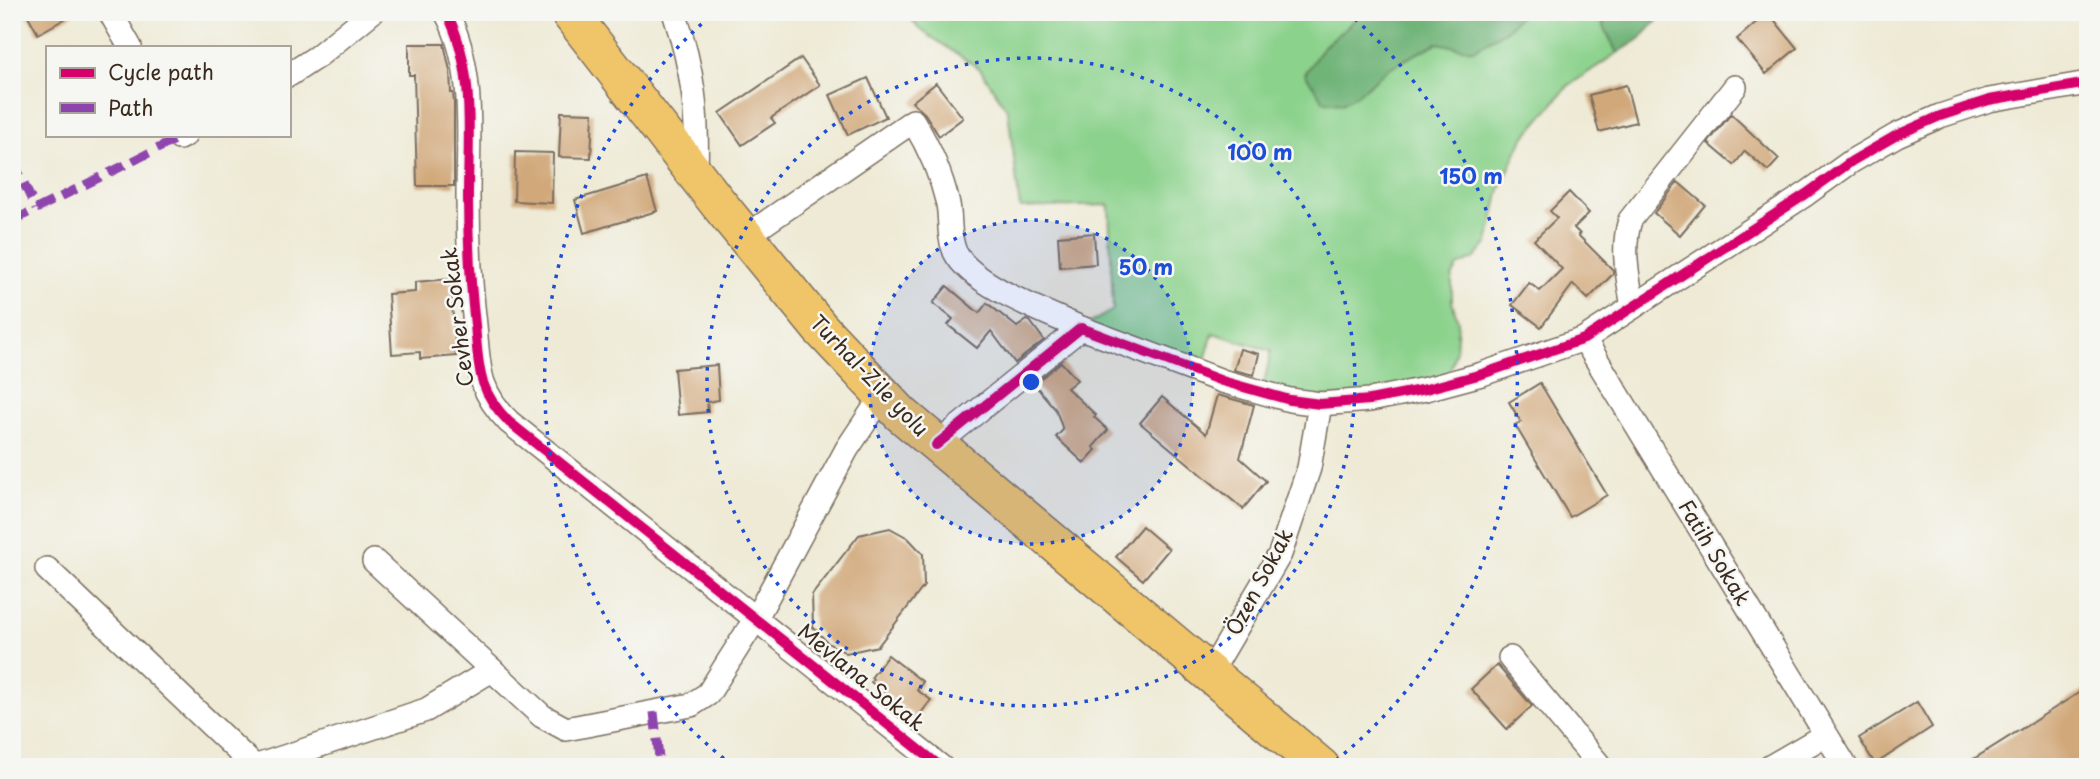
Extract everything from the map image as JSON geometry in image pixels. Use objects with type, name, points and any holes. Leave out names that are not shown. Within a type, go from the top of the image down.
[{"type":"main road","name":"Turhal-Zile yolu","points":[[569,12],[745,237],[820,328],[883,395],[936,445],[1321,767]]},
{"type":"street","points":[[110,12],[129,46]]},
{"type":"street","points":[[290,74],[318,56],[372,12]]},
{"type":"street","name":"Cevher Sokak","points":[[446,12],[458,39],[468,89],[468,265],[481,380],[487,396],[494,408],[509,422],[756,618]]},
{"type":"street","points":[[674,12],[688,54],[695,90],[698,127],[696,176]]},
{"type":"street","points":[[745,237],[913,121],[930,149],[941,179],[955,252],[975,275],[1013,297],[1082,328],[1222,381],[1262,393],[1320,404],[1370,400],[1482,374],[1584,339],[1852,161],[1897,135],[1940,116],[1989,100],[2088,83]]},
{"type":"street","points":[[1633,307],[1625,255],[1625,237],[1630,220],[1735,87]]},
{"type":"street","points":[[936,445],[1082,328]]},
{"type":"street","name":"Fatih Sokak","points":[[1584,339],[1846,767]]},
{"type":"street","points":[[374,561],[542,716],[566,729],[682,707],[697,702],[708,694],[756,618],[847,449],[883,395]]},
{"type":"street","name":"Özen Sokak","points":[[1209,675],[1280,555],[1309,468],[1320,404]]},
{"type":"street","points":[[47,569],[254,767],[426,710],[492,670]]},
{"type":"street","name":"Mevlana Sokak","points":[[756,618],[941,767]]},
{"type":"street","points":[[1510,657],[1601,767]]},
{"type":"street","points":[[1770,767],[1825,735]]},
{"type":"green space","points":[[906,12],[1364,12],[1322,48],[1358,94],[1389,68],[1437,43],[1473,49],[1506,30],[1523,12],[1597,12],[1617,53],[1568,86],[1522,140],[1500,189],[1488,243],[1475,258],[1458,266],[1452,277],[1452,302],[1458,321],[1456,350],[1446,384],[1370,400],[1262,393],[1271,351],[1213,333],[1201,373],[1081,328],[1113,310],[1109,205],[1020,208],[1008,111],[980,69],[918,28]]},
{"type":"green space","points":[[1364,12],[1523,12],[1506,30],[1473,50],[1437,43],[1389,68],[1358,94],[1342,103],[1324,101],[1305,74],[1322,48]]},
{"type":"green space","points":[[1597,12],[1665,12],[1640,39],[1617,53]]},
{"type":"building","points":[[26,12],[77,12],[38,34]]},
{"type":"building","points":[[1768,12],[1797,48],[1766,74],[1737,39]]},
{"type":"building","points":[[409,44],[444,44],[454,103],[454,186],[417,186],[414,75],[409,75]]},
{"type":"building","points":[[801,58],[820,85],[771,118],[775,123],[742,145],[720,113]]},
{"type":"building","points":[[868,78],[886,117],[848,135],[830,95]]},
{"type":"building","points":[[936,83],[963,118],[939,136],[925,114],[912,102]]},
{"type":"building","points":[[1626,85],[1636,122],[1599,132],[1589,95]]},
{"type":"building","points":[[561,112],[593,113],[591,158],[559,157]]},
{"type":"building","points":[[1731,114],[1779,159],[1768,171],[1745,151],[1734,165],[1708,143]]},
{"type":"building","points":[[515,152],[553,153],[552,203],[514,201]]},
{"type":"building","points":[[647,178],[657,211],[584,233],[575,200]]},
{"type":"building","points":[[1678,182],[1705,205],[1680,235],[1654,213]]},
{"type":"building","points":[[1569,192],[1589,213],[1574,228],[1613,270],[1613,274],[1588,299],[1573,284],[1541,327],[1512,305],[1529,283],[1540,291],[1562,269],[1534,240],[1557,218],[1550,211]]},
{"type":"building","points":[[1094,233],[1096,264],[1060,267],[1058,236]]},
{"type":"building","points":[[450,279],[456,356],[420,359],[420,352],[392,354],[388,294],[415,292],[415,282]]},
{"type":"building","points":[[947,286],[979,313],[987,303],[1017,327],[1027,320],[1030,321],[1044,340],[1015,363],[991,331],[977,348],[948,325],[953,319],[933,303]]},
{"type":"building","points":[[1240,349],[1259,354],[1254,375],[1234,370]]},
{"type":"building","points":[[1061,362],[1077,380],[1067,388],[1108,430],[1093,447],[1096,450],[1084,463],[1056,437],[1063,430],[1056,410],[1034,384]]},
{"type":"building","points":[[717,365],[719,400],[707,402],[708,412],[678,415],[674,369]]},
{"type":"building","points":[[1540,383],[1607,495],[1570,517],[1515,425],[1521,422],[1509,402]]},
{"type":"building","points":[[1217,395],[1254,405],[1240,458],[1266,481],[1243,509],[1140,423],[1162,397],[1206,434]]},
{"type":"building","points":[[1142,526],[1169,549],[1143,580],[1116,557]]},
{"type":"building","points":[[890,528],[908,538],[923,554],[924,586],[878,646],[846,653],[828,643],[813,627],[812,595],[859,535]]},
{"type":"building","points":[[888,655],[923,682],[917,690],[931,700],[917,718],[871,682],[871,678]]},
{"type":"building","points":[[1497,665],[1532,706],[1507,729],[1471,689]]},
{"type":"building","points":[[2088,687],[2088,767],[1961,767]]},
{"type":"building","points":[[1917,702],[1932,727],[1875,764],[1859,738]]},
{"type":"marked path","points":[[12,221],[179,138]]},
{"type":"marked path","points":[[12,159],[36,209]]},
{"type":"marked path","points":[[654,712],[660,767]]},
{"type":"cycle path","points":[[446,12],[456,34],[466,79],[469,126],[468,229],[472,293],[481,378],[491,399],[509,422],[941,767]]},
{"type":"cycle path","points":[[936,445],[1081,328],[1222,381],[1290,400],[1320,404],[1370,400],[1482,374],[1584,339],[1852,161],[1897,135],[1940,116],[1989,100],[2088,83]]}]
